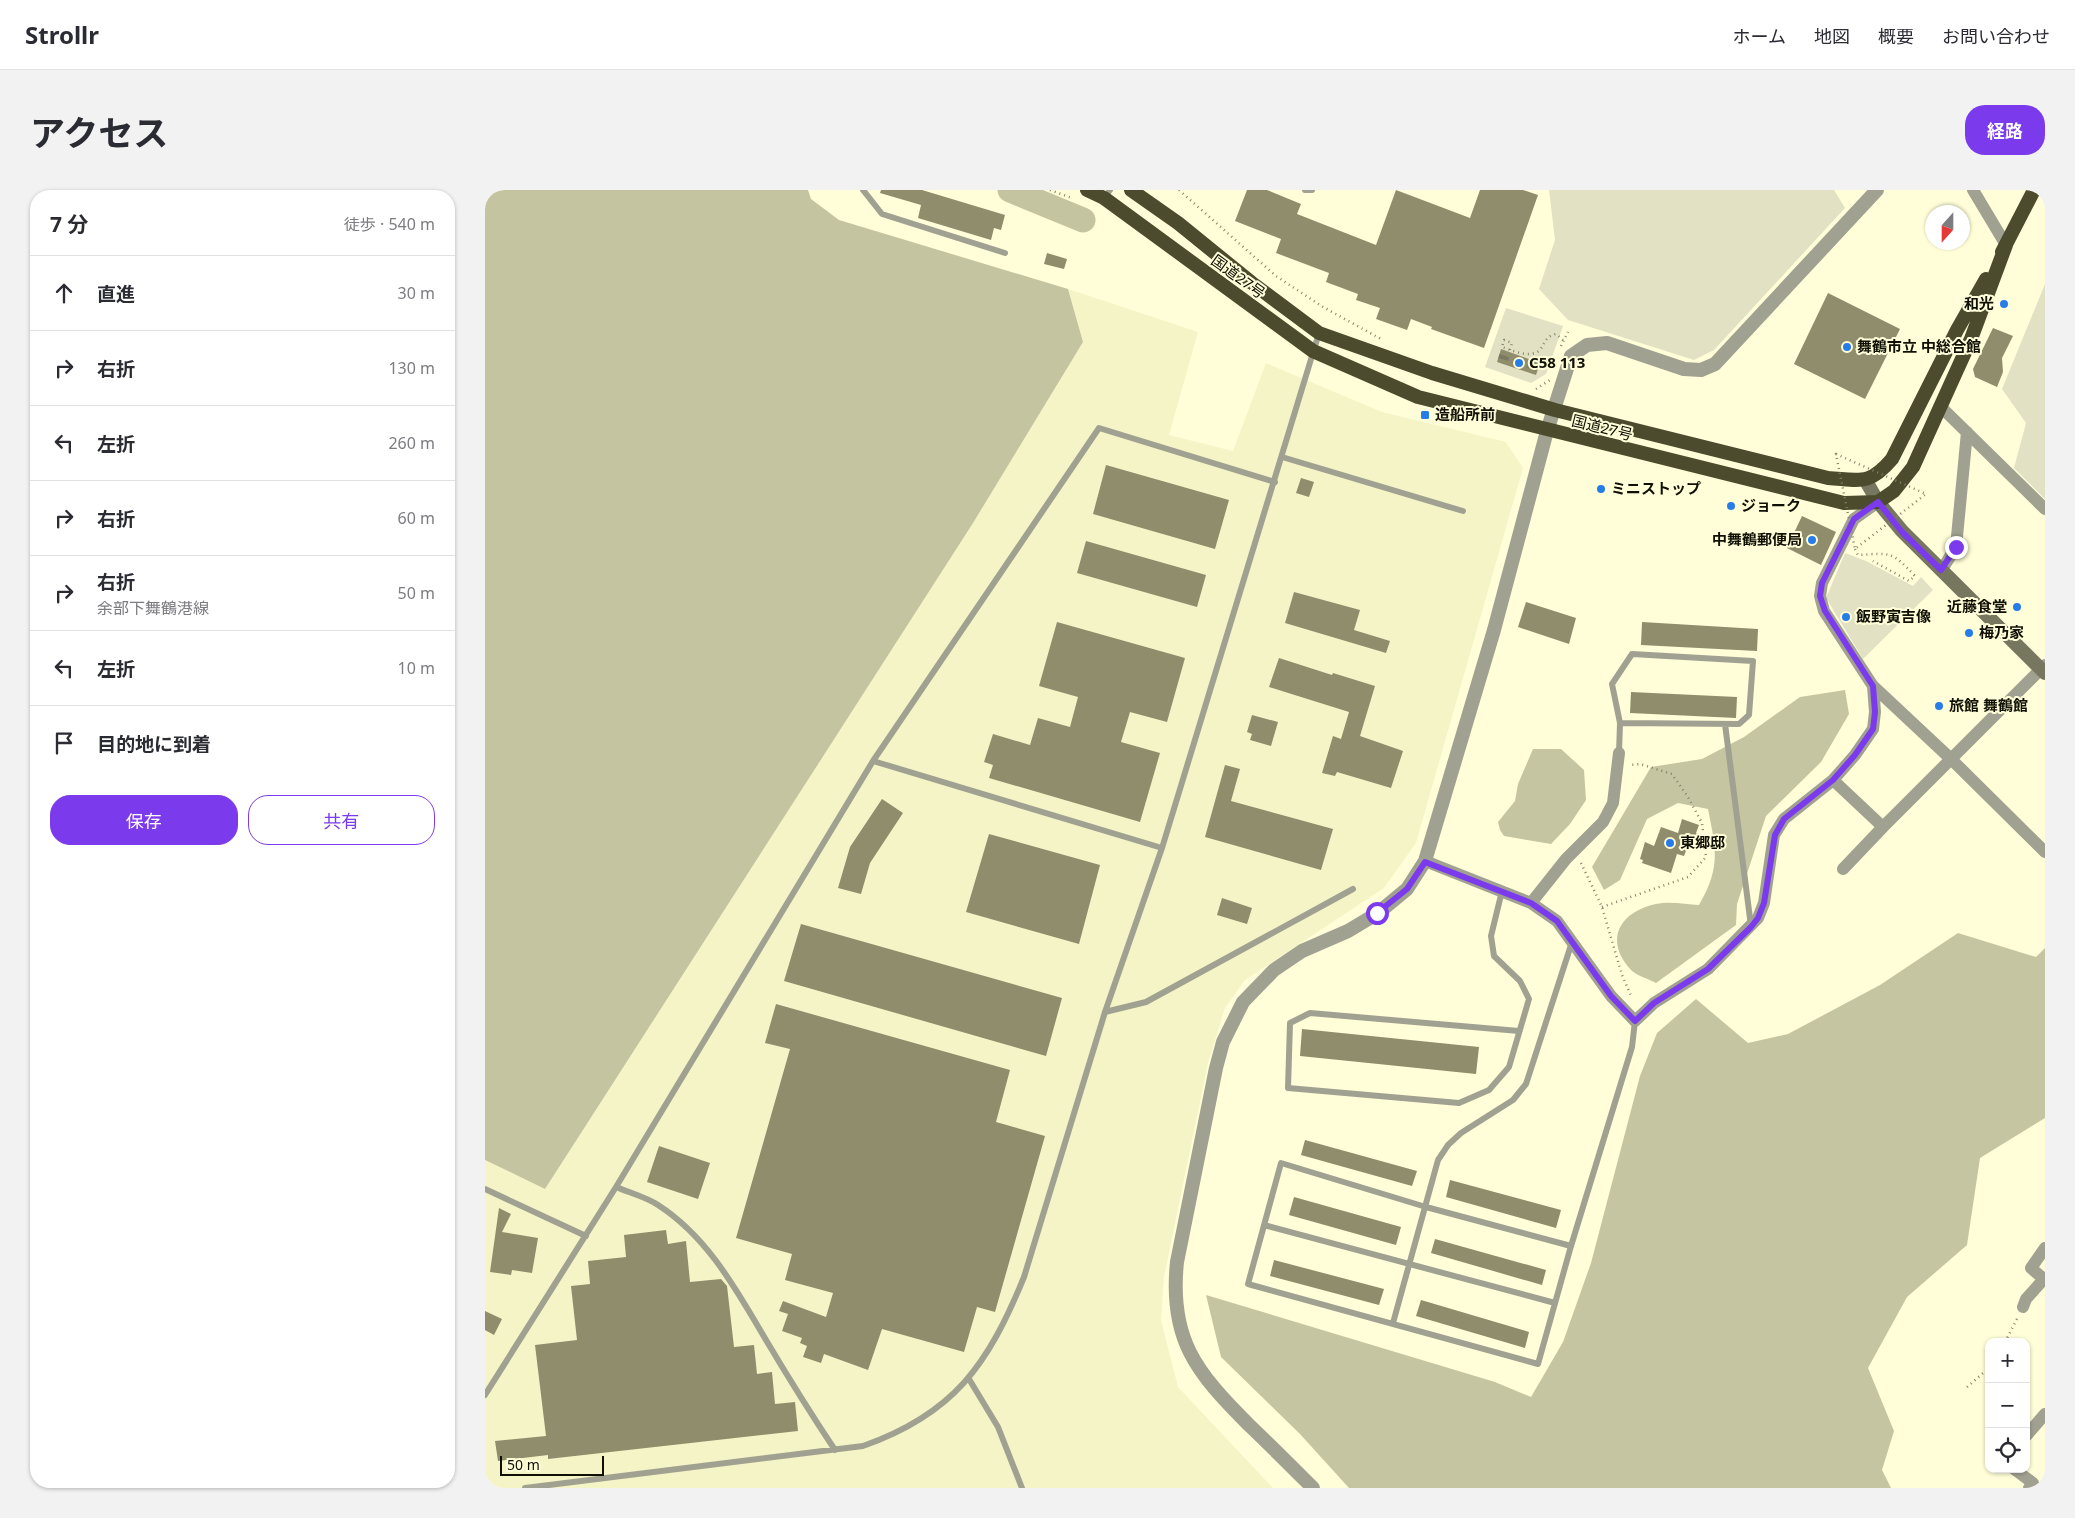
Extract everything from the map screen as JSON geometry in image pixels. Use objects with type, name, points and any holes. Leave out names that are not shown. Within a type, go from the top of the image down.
[{"type":"highway","name":"国道27号","points":[[1087,190],[1107,194],[1313,351],[1418,398],[1817,498],[1844,503],[1878,502]]},
{"type":"highway","name":"国道27号","points":[[1131,190],[1178,223],[1252,283],[1319,333],[1432,373],[1555,410],[1827,478],[1866,481]]},
{"type":"highway","points":[[1866,481],[1883,469],[1892,459],[1957,330],[2006,245],[2034,190]]},
{"type":"highway","points":[[1878,502],[1894,491],[1913,467],[1971,340],[2006,245]]},
{"type":"main road","points":[[1866,481],[1878,502],[1902,532],[2044,669]]},
{"type":"street","points":[[1313,1488],[1212,1388],[1195,1364],[1183,1339],[1177,1315],[1174,1288],[1177,1262],[1216,1068],[1223,1042],[1243,1002],[1274,970],[1302,952],[1348,931],[1377,913],[1407,889],[1425,862],[1494,630],[1547,431],[1571,356],[1587,345],[1607,344],[1684,369],[1701,370],[1715,364],[1877,190]]},
{"type":"street","points":[[1973,190],[2006,245]]},
{"type":"street","points":[[1941,407],[2045,510]]},
{"type":"street","points":[[1941,570],[1956,547],[1967,432]]},
{"type":"street","points":[[1878,502],[1854,519],[1822,583],[1820,596],[1825,611],[1873,686],[1951,758],[2045,852]]},
{"type":"street","points":[[1843,868],[1951,758],[2044,669]]},
{"type":"street","points":[[1425,862],[1531,903],[1557,921],[1611,996],[1638,1019],[1654,1003],[1708,969],[1758,918],[1764,903],[1775,835],[1784,819],[1833,780],[1855,755],[1873,729],[1875,712],[1873,686]]},
{"type":"street","points":[[1531,903],[1575,850],[1603,822],[1613,803],[1618,759]]},
{"type":"street","points":[[1833,780],[1883,827]]},
{"type":"street","points":[[2023,1307],[2025,1299],[2044,1279],[2031,1268],[2045,1248]]},
{"type":"street","points":[[2030,1431],[2045,1414]]},
{"type":"street","points":[[2019,1473],[2033,1483],[2029,1488]]},
{"type":"lane","points":[[863,190],[882,214],[1005,253]]},
{"type":"lane","points":[[1305,190],[1312,190]]},
{"type":"lane","points":[[525,1488],[863,1446],[895,1434],[920,1421],[969,1379],[1007,1319],[1024,1278],[1105,1012],[1162,848],[1283,457],[1319,333]]},
{"type":"lane","points":[[485,1395],[616,1188],[873,762],[1099,428],[1275,482]]},
{"type":"lane","points":[[1283,457],[1463,511]]},
{"type":"lane","points":[[2025,490],[2045,499]]},
{"type":"lane","points":[[1618,759],[1620,723],[1612,684],[1632,654],[1753,661],[1749,715],[1739,724],[1620,723]]},
{"type":"lane","points":[[1725,724],[1751,927]]},
{"type":"lane","points":[[873,762],[1162,848]]},
{"type":"lane","points":[[1105,1012],[1146,1002],[1353,890]]},
{"type":"lane","points":[[1502,892],[1491,936],[1494,956],[1520,981],[1529,999],[1509,1067],[1489,1090],[1459,1102],[1288,1088],[1290,1023],[1309,1013],[1519,1031]]},
{"type":"lane","points":[[1393,1323],[1438,1160],[1448,1145],[1461,1134],[1513,1100],[1526,1084],[1572,940]]},
{"type":"lane","points":[[1571,1246],[1426,1207],[1281,1162],[1248,1284],[1538,1364],[1571,1246],[1632,1047],[1638,1019]]},
{"type":"lane","points":[[616,1188],[657,1204],[679,1222],[706,1249],[734,1283],[805,1406],[835,1450]]},
{"type":"lane","points":[[485,1189],[586,1236]]},
{"type":"lane","points":[[1264,1225],[1555,1303]]},
{"type":"lane","points":[[969,1379],[999,1427],[1023,1488]]},
{"type":"path","points":[[1050,190],[1072,198]]},
{"type":"path","points":[[1179,190],[1276,276],[1323,307],[1381,340]]},
{"type":"path","points":[[1561,348],[1568,332]]},
{"type":"path","points":[[1510,350],[1512,343],[1504,340],[1502,347],[1510,350],[1528,355],[1539,351],[1551,335],[1556,334],[1563,340]]},
{"type":"path","points":[[1535,390],[1550,379]]},
{"type":"path","points":[[1855,549],[1926,494],[1836,454],[1855,549],[1858,555],[1889,553],[1897,556],[1915,576],[1909,581],[1873,561]]},
{"type":"path","points":[[1601,907],[1687,877],[1706,857],[1702,823],[1688,797],[1672,774],[1618,759]]},
{"type":"path","points":[[1575,850],[1601,907],[1638,1019]]},
{"type":"path","points":[[2007,1338],[2023,1307]]},
{"type":"path","points":[[1967,1387],[1985,1371]]},
{"type":"shaded area","points":[[485,190],[808,190],[811,199],[839,220],[1068,289],[1083,342],[973,523],[545,1189],[485,1160]]},
{"type":"shaded area","points":[[1549,190],[1834,190],[1845,208],[1714,350],[1694,360],[1568,320],[1539,289],[1555,240]]},
{"type":"shaded area","points":[[2045,284],[2045,499],[2014,468],[2026,423],[2002,389]]},
{"type":"shaded area","points":[[1068,289],[1198,332],[1169,435],[1233,451],[1266,363],[1382,412],[1506,442],[1523,468],[1416,843],[1384,888],[1245,980],[1225,1008],[1208,1063],[1164,1277],[1161,1320],[1178,1387],[1273,1488],[485,1488],[485,1160],[545,1189],[1083,342]]},
{"type":"shaded area","points":[[1506,308],[1563,326],[1546,374],[1531,383],[1485,367]]},
{"type":"shaded area","points":[[1845,553],[1866,561],[1913,586],[1921,577],[1933,590],[1863,659],[1826,598]]},
{"type":"shaded area","points":[[1845,690],[1849,714],[1821,762],[1766,816],[1737,904],[1736,925],[1656,983],[1632,971],[1623,960],[1618,949],[1619,929],[1633,914],[1643,908],[1656,904],[1699,905],[1711,880],[1715,858],[1708,809],[1678,803],[1647,819],[1620,880],[1604,890],[1592,867],[1651,767],[1702,759],[1744,737],[1800,697]]},
{"type":"shaded area","points":[[1533,749],[1561,749],[1584,770],[1586,800],[1570,824],[1551,844],[1504,836],[1498,822],[1515,801],[1518,784]]},
{"type":"shaded area","points":[[1958,933],[2036,957],[2045,948],[2045,1118],[1980,1158],[1967,1245],[1907,1297],[1868,1368],[1894,1431],[1882,1470],[1891,1488],[1349,1488],[1300,1434],[1221,1357],[1206,1295],[1495,1382],[1531,1397],[1563,1342],[1591,1263],[1640,1076],[1657,1033],[1696,999],[1748,1043],[1788,1034],[1880,985]]},
{"type":"building","points":[[881,190],[922,190],[1005,215],[1001,230],[994,228],[991,240],[918,218],[921,205],[880,193]]},
{"type":"building","points":[[1247,190],[1267,190],[1301,204],[1297,214],[1376,245],[1396,190],[1470,218],[1480,190],[1523,190],[1538,195],[1484,348],[1431,329],[1432,327],[1411,319],[1407,330],[1376,319],[1380,308],[1356,300],[1358,294],[1326,282],[1329,273],[1276,253],[1281,239],[1235,221]]},
{"type":"building","points":[[1047,253],[1067,259],[1064,269],[1044,264]]},
{"type":"building","name":"舞鶴市立 中総合館","points":[[1828,293],[1900,329],[1865,399],[1794,364]]},
{"type":"building","points":[[1993,328],[2013,336],[2002,358],[2003,372],[1997,387],[1975,377],[1973,369]]},
{"type":"building","points":[[1501,349],[1540,363],[1536,375],[1497,362]]},
{"type":"building","points":[[1106,465],[1229,500],[1215,549],[1093,514]]},
{"type":"building","points":[[1301,478],[1314,482],[1309,497],[1296,493]]},
{"type":"building","points":[[1802,516],[1836,532],[1821,565],[1787,548]]},
{"type":"building","points":[[1086,541],[1206,575],[1197,607],[1077,573]]},
{"type":"building","points":[[1294,592],[1360,610],[1354,630],[1390,641],[1386,653],[1285,623]]},
{"type":"building","points":[[1526,602],[1576,618],[1569,644],[1518,627]]},
{"type":"building","points":[[1057,622],[1185,658],[1167,722],[1130,712],[1121,742],[1160,753],[1140,822],[989,778],[993,765],[984,762],[993,734],[1030,745],[1038,718],[1070,727],[1078,697],[1039,686]]},
{"type":"building","points":[[1642,622],[1758,629],[1757,651],[1641,645]]},
{"type":"building","points":[[1279,658],[1375,686],[1360,736],[1403,751],[1391,788],[1337,772],[1335,776],[1322,773],[1333,736],[1341,739],[1349,712],[1269,687]]},
{"type":"building","points":[[1631,692],[1737,697],[1736,718],[1630,713]]},
{"type":"building","points":[[1252,715],[1278,722],[1271,746],[1250,740],[1252,734],[1247,732]]},
{"type":"building","points":[[1225,765],[1240,769],[1231,801],[1333,829],[1321,870],[1205,837]]},
{"type":"building","points":[[882,799],[903,813],[870,863],[861,894],[838,888],[850,847]]},
{"type":"building","points":[[1682,819],[1699,825],[1696,833],[1700,835],[1697,844],[1693,843],[1691,849],[1687,848],[1684,856],[1677,854],[1671,873],[1642,863],[1643,860],[1640,859],[1645,842],[1654,846],[1661,827],[1678,833]]},
{"type":"building","points":[[989,834],[1100,865],[1079,944],[966,912]]},
{"type":"building","points":[[1222,898],[1252,908],[1247,924],[1217,915]]},
{"type":"building","points":[[801,924],[1062,998],[1046,1056],[784,981]]},
{"type":"building","points":[[776,1004],[1010,1070],[996,1122],[1045,1136],[995,1312],[977,1307],[964,1352],[882,1329],[868,1370],[824,1354],[821,1363],[803,1357],[807,1346],[800,1343],[802,1338],[782,1331],[788,1314],[779,1311],[783,1301],[826,1317],[833,1293],[785,1280],[792,1254],[736,1238],[790,1049],[765,1043]]},
{"type":"building","points":[[1302,1029],[1479,1047],[1476,1074],[1300,1056]]},
{"type":"building","points":[[1305,1140],[1417,1171],[1412,1186],[1301,1155]]},
{"type":"building","points":[[659,1146],[710,1163],[698,1199],[647,1182]]},
{"type":"building","points":[[1450,1180],[1561,1210],[1556,1228],[1446,1197]]},
{"type":"building","points":[[1294,1197],[1401,1227],[1396,1245],[1289,1215]]},
{"type":"building","points":[[499,1208],[511,1214],[502,1232],[538,1238],[532,1273],[512,1270],[511,1275],[490,1272]]},
{"type":"building","points":[[666,1230],[668,1244],[686,1241],[690,1282],[721,1279],[727,1286],[734,1347],[754,1345],[757,1374],[772,1372],[775,1404],[795,1402],[798,1431],[548,1459],[548,1455],[498,1461],[495,1441],[546,1436],[535,1345],[577,1340],[571,1286],[590,1284],[588,1261],[626,1257],[624,1235]]},
{"type":"building","points":[[1435,1239],[1546,1270],[1542,1285],[1431,1253]]},
{"type":"building","points":[[1274,1260],[1384,1289],[1379,1305],[1270,1276]]},
{"type":"building","points":[[1421,1300],[1529,1332],[1525,1348],[1416,1316]]},
{"type":"building","points":[[485,1311],[502,1319],[494,1335],[485,1330]]},
{"type":"waterway","points":[[1010,190],[1083,220]]},
{"type":"railway","points":[[1499,356],[1538,369]]},
{"type":"place","name":"和光","points":[[2004,304]]},
{"type":"place","name":"舞鶴市立 中総合館","points":[[1847,347]]},
{"type":"place","name":"C58 113","points":[[1519,363]]},
{"type":"place","name":"造船所前","points":[[1425,415]]},
{"type":"place","name":"ミニストップ","points":[[1601,489]]},
{"type":"place","name":"ジョーク","points":[[1731,506]]},
{"type":"place","name":"中舞鶴郵便局","points":[[1812,540]]},
{"type":"place","name":"近藤食堂","points":[[2017,607]]},
{"type":"place","name":"飯野寅吉像","points":[[1846,617]]},
{"type":"place","name":"梅乃家","points":[[1969,633]]},
{"type":"place","name":"旅館 舞鶴館","points":[[1939,706]]},
{"type":"place","name":"東郷邸","points":[[1670,843]]},
{"type":"route","points":[[1377,913],[1407,889],[1425,862],[1531,903],[1557,921],[1611,996],[1635,1021],[1654,1003],[1708,969],[1751,927],[1758,918],[1764,903],[1775,835],[1784,819],[1833,780],[1855,755],[1873,729],[1875,712],[1873,686],[1825,611],[1820,596],[1822,583],[1854,519],[1878,502],[1902,532],[1941,570],[1956,547]]}]
